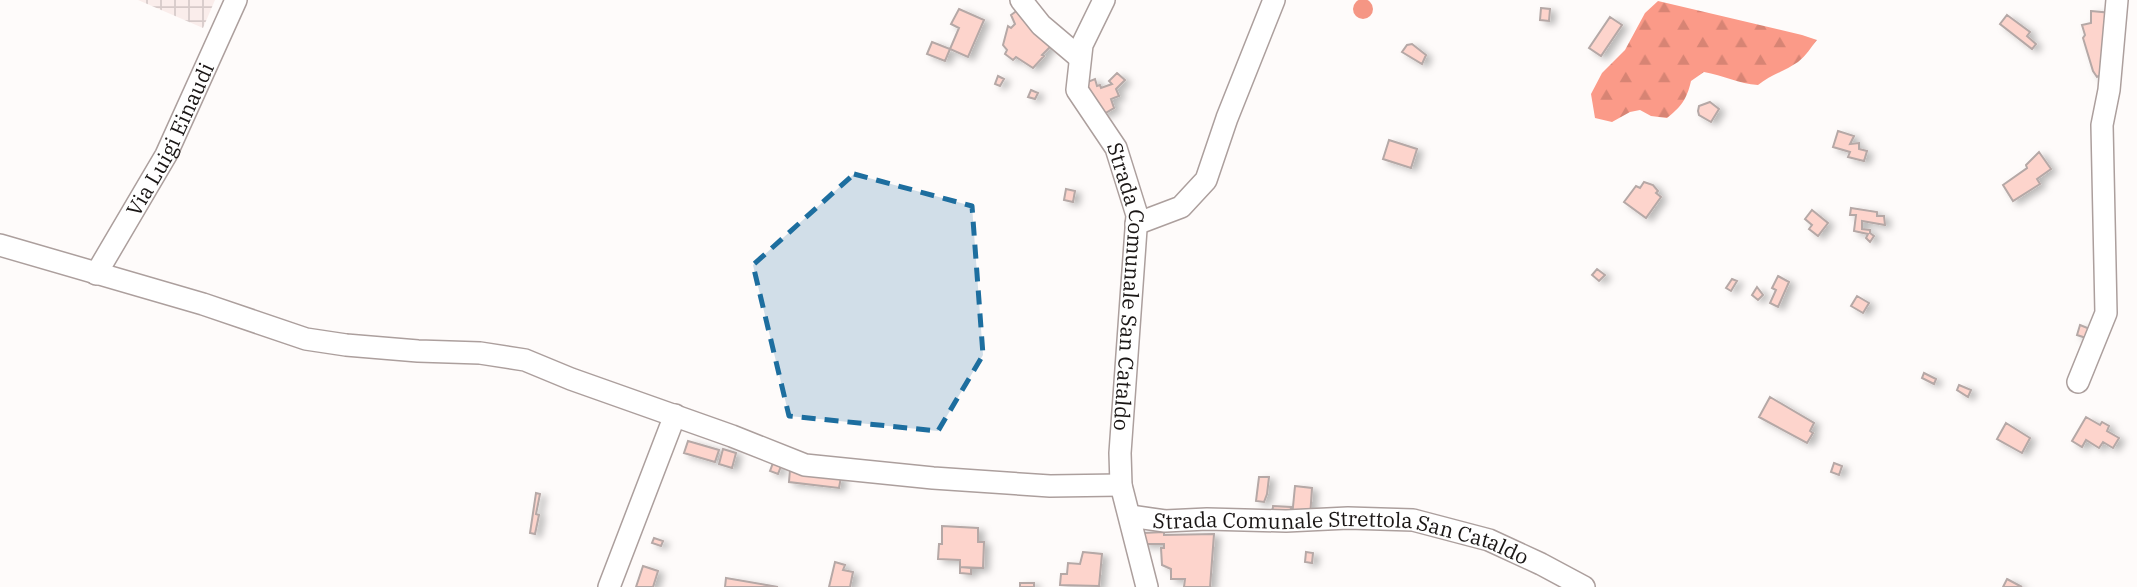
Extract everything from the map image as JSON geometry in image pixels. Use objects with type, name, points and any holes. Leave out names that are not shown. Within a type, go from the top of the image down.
[{"type":"street","name":"Via Luigi Einaudi","points":[[96,274],[166,155],[236,0]]},
{"type":"street","points":[[1021,0],[1041,25],[1080,58]]},
{"type":"street","name":"Strada Comunale San Cataldo","points":[[1104,0],[1082,45],[1077,90],[1116,148],[1137,215],[1120,453],[1121,485],[1147,587]]},
{"type":"street","points":[[1136,224],[1181,207],[1206,180],[1227,118],[1274,0]]},
{"type":"street","points":[[2078,382],[2106,313],[2102,125],[2109,90],[2118,0]]},
{"type":"street","points":[[0,245],[203,304],[306,339],[418,351],[480,353],[525,360],[805,465],[946,479],[1050,485],[1121,485]]},
{"type":"street","points":[[609,587],[675,415]]},
{"type":"street","name":"Strada Comunale Strettola San Cataldo","points":[[1130,516],[1165,521],[1348,518],[1413,520],[1489,540],[1584,587]]},
{"type":"highlighted area","points":[[854,174],[972,206],[983,355],[938,431],[789,416],[753,265]]},
{"type":"shaded area","points":[[1363,-1],[1370,2],[1373,9],[1370,16],[1363,19],[1356,16],[1353,9],[1356,2]]},
{"type":"shaded area","points":[[138,0],[215,0],[203,28]]},
{"type":"green space","points":[[1658,1],[1817,40],[1798,62],[1758,85],[1704,72],[1691,81],[1683,102],[1667,118],[1651,116],[1640,110],[1630,112],[1612,122],[1595,118],[1591,94],[1602,73],[1625,50],[1645,13]]},
{"type":"building","points":[[1541,8],[1550,9],[1549,21],[1540,20]]},
{"type":"building","points":[[959,9],[984,20],[968,57],[950,49],[959,28],[951,24]]},
{"type":"building","points":[[1019,9],[1051,46],[1033,68],[1016,57],[1013,60],[1005,54],[1007,50],[1003,45],[1008,26],[1011,28],[1015,24],[1011,15]]},
{"type":"building","points":[[2091,11],[2112,13],[2110,70],[2097,77],[2083,38],[2085,35],[2082,25],[2091,23]]},
{"type":"building","points":[[2007,15],[2030,32],[2027,36],[2036,44],[2032,49],[2000,24]]},
{"type":"building","points":[[1610,17],[1622,25],[1601,56],[1589,48]]},
{"type":"building","points":[[932,42],[950,49],[945,61],[927,54]]},
{"type":"building","points":[[1412,44],[1426,55],[1422,64],[1402,52],[1407,45]]},
{"type":"building","points":[[1117,73],[1125,80],[1116,89],[1119,96],[1111,99],[1114,108],[1102,115],[1085,83],[1095,79],[1097,86],[1100,85],[1101,88],[1112,84],[1109,81]]},
{"type":"building","points":[[998,76],[1004,79],[1000,86],[995,84]]},
{"type":"building","points":[[1031,90],[1038,93],[1035,99],[1028,97]]},
{"type":"building","points":[[1710,102],[1719,109],[1711,122],[1699,115],[1698,111],[1699,106]]},
{"type":"building","points":[[1838,131],[1854,136],[1850,144],[1859,143],[1859,149],[1867,151],[1864,161],[1848,157],[1850,152],[1833,147]]},
{"type":"building","points":[[1389,140],[1417,149],[1411,168],[1383,159]]},
{"type":"building","points":[[2039,152],[2051,169],[2037,179],[2040,184],[2013,201],[2003,185],[2027,168],[2026,165]]},
{"type":"building","points":[[1644,182],[1653,185],[1661,197],[1646,218],[1624,202],[1636,186],[1640,188]]},
{"type":"building","points":[[1066,189],[1075,191],[1073,202],[1064,200]]},
{"type":"building","points":[[1851,208],[1877,212],[1877,216],[1884,216],[1885,225],[1862,221],[1862,229],[1870,230],[1874,236],[1870,242],[1866,238],[1868,234],[1854,231],[1856,215],[1850,215]]},
{"type":"building","points":[[1812,210],[1828,223],[1818,236],[1809,229],[1812,225],[1805,219]]},
{"type":"building","points":[[1597,269],[1605,275],[1599,281],[1592,275]]},
{"type":"building","points":[[1778,276],[1789,282],[1778,307],[1770,303],[1776,290],[1772,288]]},
{"type":"building","points":[[1732,279],[1737,281],[1731,291],[1726,288]]},
{"type":"building","points":[[1757,287],[1763,295],[1758,300],[1752,295]]},
{"type":"building","points":[[1857,296],[1869,303],[1863,313],[1851,306]]},
{"type":"building","points":[[2080,325],[2090,329],[2086,338],[2077,335]]},
{"type":"building","points":[[1924,373],[1936,379],[1934,384],[1922,378]]},
{"type":"building","points":[[1959,385],[1971,390],[1968,397],[1957,390]]},
{"type":"building","points":[[1770,397],[1814,423],[1810,431],[1813,433],[1807,443],[1759,417]]},
{"type":"building","points":[[2086,417],[2100,425],[2102,422],[2109,426],[2107,431],[2119,438],[2113,448],[2103,442],[2099,448],[2086,440],[2082,447],[2072,441]]},
{"type":"building","points":[[2006,423],[2030,438],[2022,453],[1997,439]]},
{"type":"building","points":[[688,441],[719,450],[715,462],[684,453]]},
{"type":"building","points":[[723,449],[736,453],[732,468],[719,464]]},
{"type":"building","points":[[773,463],[781,466],[778,474],[770,471]]},
{"type":"building","points":[[1834,463],[1842,466],[1839,475],[1831,472]]},
{"type":"building","points":[[790,469],[841,477],[839,488],[789,482]]},
{"type":"building","points":[[1259,477],[1269,477],[1264,502],[1256,501]]},
{"type":"building","points":[[1295,486],[1312,488],[1310,517],[1292,517]]},
{"type":"building","points":[[536,493],[540,494],[535,534],[530,533]]},
{"type":"building","points":[[1273,506],[1291,507],[1290,517],[1272,515]]},
{"type":"building","points":[[942,526],[978,528],[978,542],[984,542],[983,568],[960,567],[960,560],[938,559],[939,544],[942,544]]},
{"type":"building","points":[[1164,532],[1164,535],[1214,534],[1210,587],[1184,587],[1185,579],[1171,579],[1171,569],[1162,565],[1161,548],[1164,548],[1164,544],[1143,544],[1143,533]]},
{"type":"building","points":[[654,538],[663,541],[661,546],[652,543]]},
{"type":"building","points":[[1083,552],[1102,554],[1099,586],[1060,585],[1061,574],[1067,574],[1068,563],[1080,564]]},
{"type":"building","points":[[1306,552],[1313,553],[1312,563],[1305,562]]},
{"type":"building","points":[[835,562],[845,565],[843,570],[853,572],[850,587],[829,587]]},
{"type":"building","points":[[643,566],[658,571],[653,587],[636,587]]},
{"type":"building","points":[[960,567],[971,568],[971,574],[960,573]]},
{"type":"building","points":[[726,578],[778,587],[725,587]]},
{"type":"building","points":[[2007,579],[2022,587],[2003,587]]},
{"type":"building","points":[[1020,583],[1034,583],[1034,587],[1020,587]]}]
